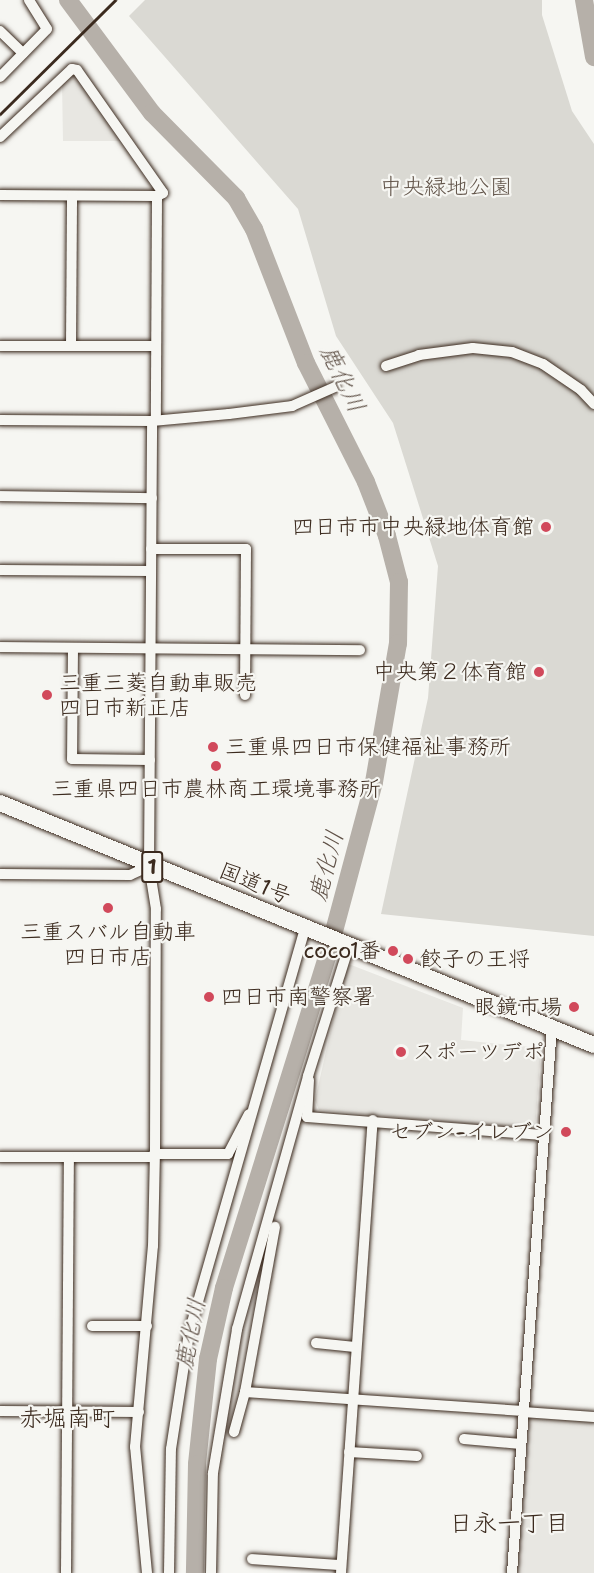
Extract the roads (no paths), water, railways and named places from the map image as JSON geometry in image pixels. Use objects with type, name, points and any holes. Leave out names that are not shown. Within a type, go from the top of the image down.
[{"type":"highway","name":"国道1号","points":[[0,803],[149,866],[348,943],[594,1045]]},
{"type":"street","points":[[0,77],[48,29],[29,0]]},
{"type":"street","points":[[0,31],[23,53]]},
{"type":"street","points":[[0,137],[72,69],[77,70],[163,193],[157,196],[0,195]]},
{"type":"street","points":[[71,346],[72,196]]},
{"type":"street","points":[[147,1573],[136,1469],[153,1246],[156,909],[149,866],[149,648],[157,196]]},
{"type":"street","points":[[0,346],[156,346]]},
{"type":"street","points":[[386,366],[418,355],[473,348],[512,352],[543,364],[581,390],[594,404]]},
{"type":"street","points":[[0,420],[154,421],[261,411],[297,403],[336,387]]},
{"type":"street","points":[[0,496],[152,498]]},
{"type":"street","points":[[151,549],[246,549],[245,695]]},
{"type":"street","points":[[0,570],[151,571]]},
{"type":"street","points":[[0,647],[360,650]]},
{"type":"street","points":[[73,648],[72,759],[150,760]]},
{"type":"street","points":[[0,874],[130,875],[149,866]]},
{"type":"street","points":[[169,1573],[168,1500],[178,1388],[199,1293],[305,927]]},
{"type":"street","points":[[211,1573],[213,1473],[228,1369],[308,1076],[348,943]]},
{"type":"street","points":[[512,1573],[542,1135],[552,1027]]},
{"type":"street","points":[[308,1076],[311,1089],[307,1117],[373,1120],[542,1135]]},
{"type":"street","points":[[0,1157],[228,1154],[241,1122],[252,1111]]},
{"type":"street","points":[[252,1559],[341,1569],[373,1120]]},
{"type":"street","points":[[66,1573],[69,1157]]},
{"type":"street","points":[[234,1432],[245,1392],[275,1227]]},
{"type":"street","points":[[92,1326],[147,1326]]},
{"type":"street","points":[[316,1343],[356,1347]]},
{"type":"street","points":[[245,1392],[594,1417]]},
{"type":"street","points":[[0,1411],[139,1412]]},
{"type":"street","points":[[464,1439],[521,1443]]},
{"type":"street","points":[[349,1452],[417,1456]]},
{"type":"waterway","name":"鹿化川","points":[[68,0],[152,113],[236,198],[254,229],[306,363],[366,482],[387,536],[399,582],[398,643],[374,782],[328,954],[224,1288],[208,1359],[197,1464],[195,1573]]},
{"type":"waterway","points":[[584,0],[594,57]]},
{"type":"railway","points":[[0,114],[115,0]]},
{"type":"place","name":"四日市市中央緑地体育館","points":[[546,527]]},
{"type":"place","name":"中央第２体育館","points":[[539,672]]},
{"type":"place","name":"三重三菱自動車販売 四日市新正店","points":[[47,695]]},
{"type":"place","name":"三重県四日市保健福祉事務所","points":[[213,747]]},
{"type":"place","name":"三重県四日市農林商工環境事務所","points":[[216,766]]},
{"type":"place","name":"三重スバル自動車 四日市店","points":[[108,908]]},
{"type":"place","name":"coco1番","points":[[393,951]]},
{"type":"place","name":"餃子の王将","points":[[408,959]]},
{"type":"place","name":"四日市南警察署","points":[[209,997]]},
{"type":"place","name":"眼鏡市場","points":[[574,1007]]},
{"type":"place","name":"スポーツデポ","points":[[401,1052]]},
{"type":"place","name":"セブン-イレブン","points":[[566,1132]]},
{"type":"district","name":"赤堀南町","points":[[67,1419]]},
{"type":"district","name":"日永一丁目","points":[[509,1524]]},
{"type":"park label","name":"中央緑地公園","points":[[446,187]]}]
